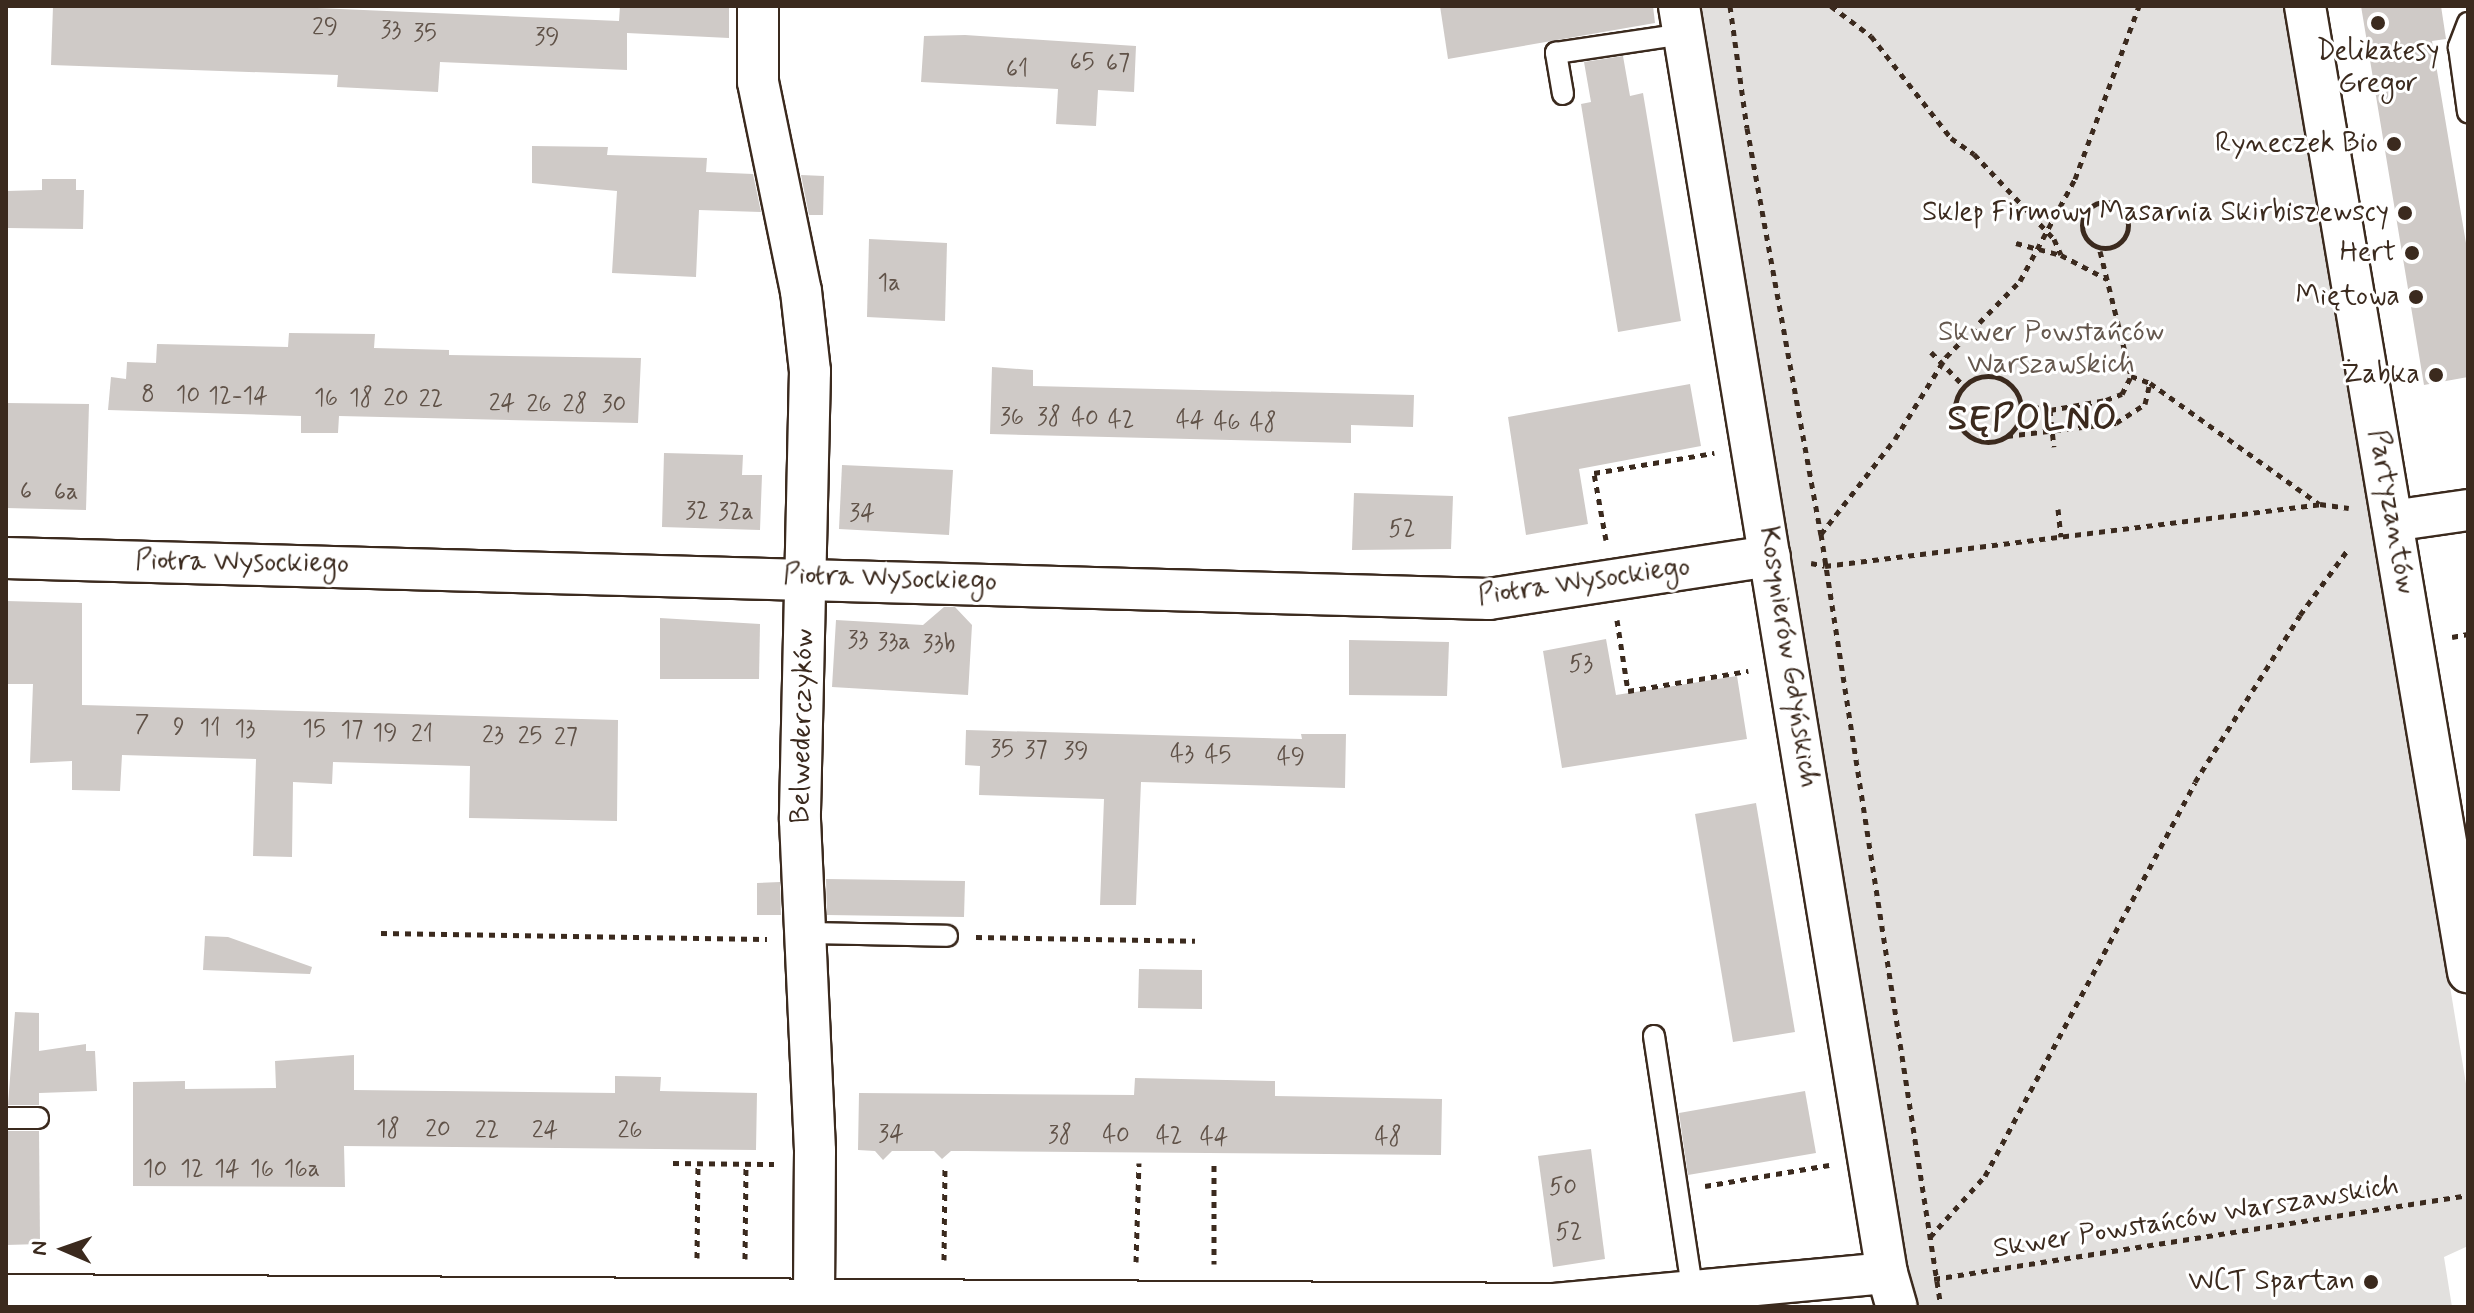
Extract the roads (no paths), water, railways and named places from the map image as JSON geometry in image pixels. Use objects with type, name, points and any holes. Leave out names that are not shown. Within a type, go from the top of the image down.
[{"type":"street","name":"Belwederczyków","points":[[758,6],[758,82],[801,291],[810,371],[800,820],[808,934],[815,1164],[814,1303]]},
{"type":"street","name":"Partyzantów","points":[[2305,6],[2468,972]]},
{"type":"street","name":"Kosynierów Gdyńskich","points":[[1681,20],[1892,1290]]},
{"type":"street","points":[[2392,521],[2468,510]]},
{"type":"street","name":"Piotra Wysockiego","points":[[6,558],[805,576],[1489,599],[1770,556]]},
{"type":"street","points":[[6,1295],[1553,1306],[1693,1293],[1892,1290]]},
{"type":"lane","points":[[1563,94],[1556,53],[1681,20]]},
{"type":"lane","points":[[2468,23],[2459,47],[2468,112]]},
{"type":"lane","points":[[808,934],[947,936]]},
{"type":"lane","points":[[1654,1036],[1693,1293]]},
{"type":"lane","points":[[6,1118],[38,1118]]},
{"type":"place","name":"Delikatesy Gregor","points":[[2378,23]]},
{"type":"place","name":"Ryneczek Bio","points":[[2394,144]]},
{"type":"place","name":"Sklep Firmowy Masarnia Skirbiszewscy","points":[[2405,213]]},
{"type":"place","name":"Hert","points":[[2412,253]]},
{"type":"place","name":"Miętowa","points":[[2416,297]]},
{"type":"place","name":"Żabka","points":[[2436,375]]},
{"type":"place","name":"WCT Spartan","points":[[2371,1282]]},
{"type":"district","name":"SĘPOLNO","points":[[2033,420]]},
{"type":"park label","name":"Skwer Powstańców Warszawskich","points":[[2051,349]]}]
